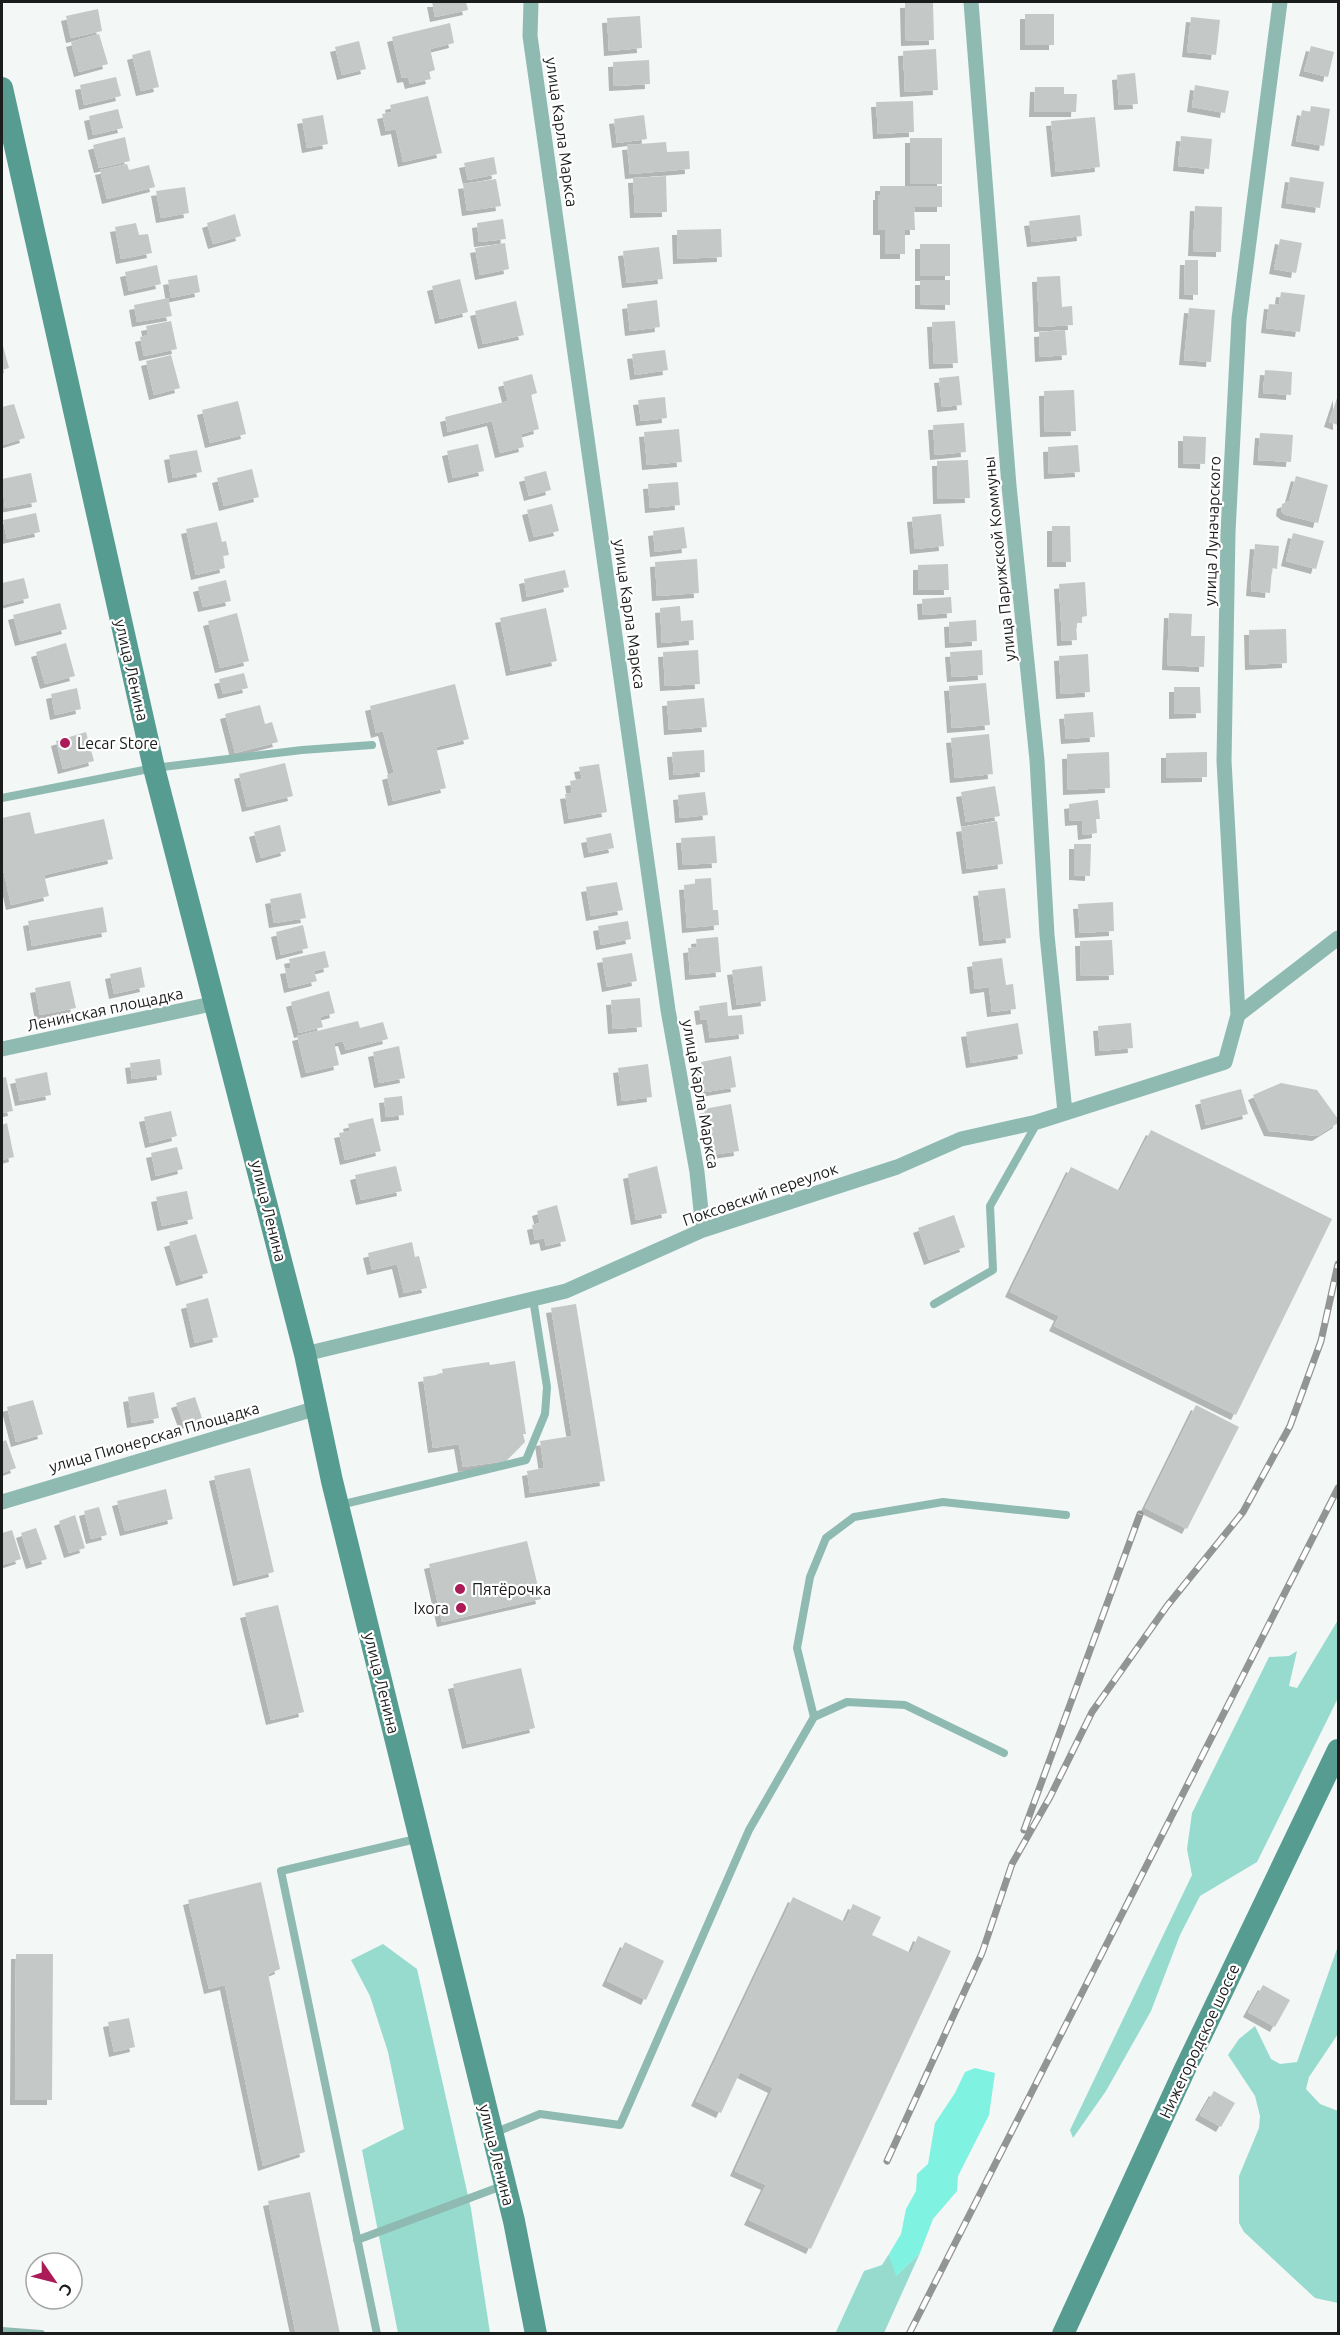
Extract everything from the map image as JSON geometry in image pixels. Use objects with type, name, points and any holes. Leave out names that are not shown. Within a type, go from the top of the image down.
[{"type":"main road","name":"улица Ленина","points":[[2,88],[154,768],[305,1354],[338,1506],[505,2185],[536,2334]]},
{"type":"main road","name":"Нижегородское шоссе","points":[[1063,2334],[1184,2071],[1338,1750]]},
{"type":"street","name":"улица Карла Маркса","points":[[531,2],[530,36],[666,998],[697,1172],[703,1230]]},
{"type":"street","name":"улица Парижской Коммуны","points":[[971,2],[1008,475],[1037,760],[1047,935],[1065,1112]]},
{"type":"street","name":"улица Луначарского","points":[[1225,1062],[1238,1015],[1224,761],[1228,532],[1239,319],[1280,2]]},
{"type":"street","points":[[1238,1015],[1338,938]]},
{"type":"street","name":"Ленинская площадка","points":[[2,1049],[216,1003]]},
{"type":"street","name":"Поксовский переулок","points":[[305,1354],[566,1291],[703,1230],[897,1167],[961,1139],[1037,1122],[1225,1062]]},
{"type":"street","name":"улица Пионерская Площадка","points":[[2,1502],[317,1408]]},
{"type":"lane","points":[[2,798],[154,768],[302,750],[372,745]]},
{"type":"lane","points":[[934,1304],[993,1270],[990,1206],[1037,1122]]},
{"type":"lane","points":[[338,1506],[525,1460],[545,1414],[547,1387],[533,1299]]},
{"type":"lane","points":[[814,1717],[796,1648],[810,1578],[826,1538],[854,1517],[943,1502],[1066,1515]]},
{"type":"lane","points":[[492,2134],[540,2114],[620,2125],[749,1830],[814,1717],[847,1702],[905,1705],[1004,1753]]},
{"type":"lane","points":[[377,2334],[281,1871],[421,1838]]},
{"type":"lane","points":[[357,2240],[505,2185]]},
{"type":"lane","points":[[2,2331],[41,2334]]},
{"type":"shaded area","points":[[1338,1620],[1338,1698],[1257,1862],[1200,1896],[1180,1935],[1151,2011],[1106,2091],[1073,2138],[1070,2130],[1192,1875],[1187,1849],[1192,1813],[1269,1657],[1289,1656],[1297,1651],[1289,1686],[1297,1688]]},
{"type":"shaded area","points":[[383,1944],[417,1969],[471,2209],[490,2333],[398,2333],[362,2150],[404,2129],[388,2052],[370,1996],[351,1960]]},
{"type":"shaded area","points":[[1338,1946],[1338,2034],[1309,2077],[1306,2089],[1320,2104],[1338,2111],[1338,2303],[1315,2298],[1244,2232],[1239,2223],[1239,2176],[1259,2128],[1260,2116],[1255,2096],[1228,2055],[1239,2039],[1255,2026],[1271,2059],[1280,2064],[1297,2062]]},
{"type":"shaded area","points":[[975,2068],[995,2073],[989,2115],[958,2176],[957,2191],[933,2219],[920,2253],[896,2276],[889,2254],[901,2234],[906,2209],[916,2191],[917,2174],[928,2164],[935,2123],[955,2093],[965,2072]]},
{"type":"shaded area","points":[[920,2253],[884,2333],[835,2334],[864,2271],[882,2265],[889,2254],[897,2275]]},
{"type":"building","points":[[432,2],[466,2],[468,10],[435,17]]},
{"type":"building","points":[[933,2],[934,40],[906,41],[905,3]]},
{"type":"building","points":[[98,9],[102,31],[71,38],[66,16]]},
{"type":"building","points":[[1025,14],[1054,14],[1054,45],[1025,45]]},
{"type":"building","points":[[640,16],[642,48],[609,51],[607,18]]},
{"type":"building","points":[[1191,17],[1220,20],[1216,55],[1187,52]]},
{"type":"building","points":[[450,23],[454,43],[430,49],[435,70],[429,72],[431,79],[410,84],[408,77],[402,78],[392,37]]},
{"type":"building","points":[[99,34],[108,64],[79,72],[71,42]]},
{"type":"building","points":[[359,41],[366,69],[342,75],[335,47]]},
{"type":"building","points":[[1311,46],[1334,52],[1328,77],[1304,71]]},
{"type":"building","points":[[936,49],[938,90],[905,92],[903,51]]},
{"type":"building","points":[[150,50],[159,87],[141,91],[132,55]]},
{"type":"building","points":[[649,60],[650,84],[614,86],[613,62]]},
{"type":"building","points":[[1135,73],[1138,104],[1119,105],[1117,75]]},
{"type":"building","points":[[116,77],[121,96],[84,105],[80,85]]},
{"type":"building","points":[[1195,85],[1229,91],[1225,113],[1192,107]]},
{"type":"building","points":[[1035,87],[1064,87],[1064,94],[1077,94],[1076,112],[1034,112]]},
{"type":"building","points":[[428,96],[442,153],[403,162],[396,129],[386,131],[382,114],[392,112],[390,105]]},
{"type":"building","points":[[913,101],[914,132],[878,134],[876,102]]},
{"type":"building","points":[[1311,106],[1330,109],[1324,146],[1296,141],[1302,110],[1310,112]]},
{"type":"building","points":[[118,109],[123,128],[93,135],[89,116]]},
{"type":"building","points":[[323,115],[328,144],[307,148],[302,119]]},
{"type":"building","points":[[644,115],[647,139],[617,143],[614,119]]},
{"type":"building","points":[[1095,117],[1100,167],[1056,172],[1051,121]]},
{"type":"building","points":[[1181,136],[1212,139],[1209,169],[1178,166]]},
{"type":"building","points":[[125,137],[130,161],[99,168],[93,145]]},
{"type":"building","points":[[910,138],[942,138],[942,184],[910,184]]},
{"type":"building","points":[[666,142],[667,152],[689,151],[690,169],[630,174],[627,145]]},
{"type":"building","points":[[494,157],[497,174],[468,180],[464,163]]},
{"type":"building","points":[[127,164],[129,170],[149,165],[155,187],[107,199],[100,170]]},
{"type":"building","points":[[666,176],[667,212],[635,213],[633,178]]},
{"type":"building","points":[[1290,177],[1324,182],[1320,208],[1286,203]]},
{"type":"building","points":[[496,179],[501,206],[467,211],[463,184]]},
{"type":"building","points":[[880,186],[942,186],[942,207],[914,207],[915,230],[905,230],[905,254],[885,254],[885,230],[878,230]]},
{"type":"building","points":[[185,187],[189,213],[161,218],[156,191]]},
{"type":"building","points":[[1195,206],[1222,207],[1221,252],[1193,251]]},
{"type":"building","points":[[235,214],[241,236],[213,244],[207,223]]},
{"type":"building","points":[[1080,215],[1082,236],[1032,242],[1029,221]]},
{"type":"building","points":[[503,219],[506,239],[479,242],[477,223]]},
{"type":"building","points":[[136,223],[139,235],[148,234],[152,253],[121,259],[115,227]]},
{"type":"building","points":[[721,229],[722,257],[678,259],[677,230]]},
{"type":"building","points":[[1280,239],[1302,243],[1296,273],[1274,269]]},
{"type":"building","points":[[505,243],[509,269],[480,275],[475,248]]},
{"type":"building","points":[[920,244],[950,244],[950,276],[920,276]]},
{"type":"building","points":[[659,247],[663,279],[627,283],[623,251]]},
{"type":"building","points":[[1185,260],[1198,260],[1198,295],[1184,294]]},
{"type":"building","points":[[157,265],[161,284],[129,291],[125,272]]},
{"type":"building","points":[[197,275],[200,292],[171,298],[168,280]]},
{"type":"building","points":[[1060,276],[1062,307],[1072,306],[1073,325],[1039,327],[1037,277]]},
{"type":"building","points":[[460,279],[468,312],[440,319],[432,286]]},
{"type":"building","points":[[920,280],[950,280],[950,305],[920,304]]},
{"type":"building","points":[[1281,292],[1305,295],[1300,332],[1266,328],[1269,304],[1279,305]]},
{"type":"building","points":[[168,298],[172,316],[137,322],[134,305]]},
{"type":"building","points":[[657,300],[660,327],[630,331],[627,304]]},
{"type":"building","points":[[516,301],[524,335],[483,344],[475,311]]},
{"type":"building","points":[[1189,308],[1215,310],[1211,362],[1184,360]]},
{"type":"building","points":[[171,321],[177,349],[144,356],[140,337],[148,335],[146,326]]},
{"type":"building","points":[[955,321],[958,363],[934,364],[932,322]]},
{"type":"building","points":[[1065,330],[1067,355],[1040,357],[1039,332]]},
{"type":"building","points":[[2,342],[9,368],[2,370]]},
{"type":"building","points":[[665,350],[668,370],[635,375],[632,354]]},
{"type":"building","points":[[171,355],[180,388],[154,395],[146,361]]},
{"type":"building","points":[[1265,370],[1292,372],[1291,395],[1263,393]]},
{"type":"building","points":[[532,374],[537,393],[531,395],[539,429],[521,434],[524,447],[500,453],[492,421],[448,432],[445,417],[508,401],[503,382]]},
{"type":"building","points":[[959,376],[962,405],[942,407],[939,378]]},
{"type":"building","points":[[1074,390],[1076,431],[1045,432],[1044,391]]},
{"type":"building","points":[[1338,395],[1338,425],[1329,422]]},
{"type":"building","points":[[665,397],[667,418],[641,421],[638,400]]},
{"type":"building","points":[[238,401],[246,434],[210,443],[202,410]]},
{"type":"building","points":[[14,404],[25,438],[2,445],[2,407]]},
{"type":"building","points":[[964,423],[966,452],[935,455],[933,425]]},
{"type":"building","points":[[679,429],[682,462],[647,465],[644,432]]},
{"type":"building","points":[[1260,433],[1293,435],[1291,462],[1258,460]]},
{"type":"building","points":[[1183,436],[1206,437],[1205,464],[1183,463]]},
{"type":"building","points":[[478,444],[484,471],[453,478],[447,451]]},
{"type":"building","points":[[1078,445],[1080,472],[1049,474],[1048,447]]},
{"type":"building","points":[[197,450],[202,472],[173,478],[169,455]]},
{"type":"building","points":[[968,460],[970,498],[938,499],[937,461]]},
{"type":"building","points":[[252,469],[259,497],[224,506],[217,478]]},
{"type":"building","points":[[546,471],[551,490],[529,496],[524,477]]},
{"type":"building","points":[[31,473],[37,502],[5,508],[2,479]]},
{"type":"building","points":[[1296,476],[1328,485],[1318,523],[1286,515],[1281,511],[1282,504],[1289,501]]},
{"type":"building","points":[[678,482],[680,505],[650,508],[648,484]]},
{"type":"building","points":[[552,504],[559,531],[534,537],[527,510]]},
{"type":"building","points":[[36,513],[40,532],[7,539],[3,520]]},
{"type":"building","points":[[941,514],[944,546],[915,549],[912,517]]},
{"type":"building","points":[[217,522],[222,542],[226,541],[229,555],[223,556],[225,568],[196,575],[186,529]]},
{"type":"building","points":[[1052,526],[1070,526],[1071,562],[1052,562]]},
{"type":"building","points":[[684,527],[687,548],[655,552],[653,531]]},
{"type":"building","points":[[1293,533],[1324,541],[1316,569],[1286,561]]},
{"type":"building","points":[[1255,544],[1279,546],[1277,569],[1272,568],[1270,593],[1251,591]]},
{"type":"building","points":[[697,559],[699,593],[657,596],[655,562]]},
{"type":"building","points":[[948,564],[949,590],[918,590],[918,565]]},
{"type":"building","points":[[565,570],[569,587],[527,597],[524,579]]},
{"type":"building","points":[[24,578],[29,598],[2,605],[2,583]]},
{"type":"building","points":[[226,580],[231,601],[203,607],[198,587]]},
{"type":"building","points":[[1085,582],[1087,616],[1082,617],[1082,623],[1076,623],[1077,640],[1062,641],[1059,584]]},
{"type":"building","points":[[951,597],[952,613],[923,615],[922,599]]},
{"type":"building","points":[[60,603],[67,629],[20,641],[13,615]]},
{"type":"building","points":[[680,606],[681,621],[693,620],[694,640],[662,643],[660,608]]},
{"type":"building","points":[[546,608],[557,661],[511,671],[500,618]]},
{"type":"building","points":[[237,613],[249,661],[220,668],[208,621]]},
{"type":"building","points":[[1169,613],[1192,614],[1191,636],[1205,636],[1204,667],[1167,665]]},
{"type":"building","points":[[976,620],[977,641],[950,643],[949,622]]},
{"type":"building","points":[[1286,629],[1287,663],[1250,665],[1249,630]]},
{"type":"building","points":[[66,643],[75,676],[45,684],[36,652]]},
{"type":"building","points":[[698,650],[700,684],[665,686],[663,652]]},
{"type":"building","points":[[982,650],[983,675],[952,677],[950,652]]},
{"type":"building","points":[[1088,654],[1090,692],[1061,694],[1059,656]]},
{"type":"building","points":[[244,673],[248,688],[223,694],[219,679]]},
{"type":"building","points":[[986,683],[990,725],[952,728],[949,686]]},
{"type":"building","points":[[455,684],[469,739],[436,747],[446,788],[393,801],[387,775],[394,773],[383,731],[376,733],[370,706]]},
{"type":"building","points":[[1174,687],[1200,687],[1201,713],[1174,714]]},
{"type":"building","points":[[77,688],[81,709],[55,715],[51,694]]},
{"type":"building","points":[[704,698],[707,727],[669,730],[667,701]]},
{"type":"building","points":[[260,705],[265,724],[272,722],[278,742],[235,753],[225,714]]},
{"type":"building","points":[[1093,712],[1095,737],[1066,739],[1064,714]]},
{"type":"building","points":[[86,732],[94,761],[63,769],[56,741]]},
{"type":"building","points":[[989,734],[993,774],[955,778],[951,738]]},
{"type":"building","points":[[704,750],[705,772],[674,775],[672,752]]},
{"type":"building","points":[[1109,752],[1110,788],[1068,790],[1067,754]]},
{"type":"building","points":[[1207,752],[1207,777],[1166,778],[1166,753]]},
{"type":"building","points":[[285,763],[293,796],[247,807],[239,774]]},
{"type":"building","points":[[599,764],[607,812],[569,819],[565,794],[572,793],[570,781],[582,779],[579,767]]},
{"type":"building","points":[[995,786],[1000,816],[966,822],[961,792]]},
{"type":"building","points":[[705,792],[708,815],[680,818],[678,795]]},
{"type":"building","points":[[1098,800],[1100,819],[1096,819],[1097,833],[1083,835],[1082,820],[1070,821],[1069,804]]},
{"type":"building","points":[[30,812],[35,834],[104,819],[113,859],[44,875],[49,896],[11,905],[2,864],[2,818]]},
{"type":"building","points":[[997,821],[1003,864],[967,869],[961,827]]},
{"type":"building","points":[[280,825],[286,851],[261,858],[254,832]]},
{"type":"building","points":[[611,833],[614,848],[589,853],[586,838]]},
{"type":"building","points":[[715,836],[717,863],[683,865],[681,838]]},
{"type":"building","points":[[1074,844],[1091,844],[1090,876],[1074,875]]},
{"type":"building","points":[[711,878],[713,910],[718,910],[719,925],[687,928],[684,885],[695,884],[695,879]]},
{"type":"building","points":[[617,882],[623,910],[591,916],[586,887]]},
{"type":"building","points":[[1005,888],[1011,938],[984,941],[978,891]]},
{"type":"building","points":[[301,893],[306,918],[274,923],[270,899]]},
{"type":"building","points":[[1113,902],[1114,931],[1080,933],[1078,904]]},
{"type":"building","points":[[103,907],[107,932],[32,946],[28,921]]},
{"type":"building","points":[[628,921],[631,939],[601,945],[598,926]]},
{"type":"building","points":[[303,925],[308,948],[281,955],[276,932]]},
{"type":"building","points":[[718,937],[721,972],[690,975],[688,948],[697,947],[696,939]]},
{"type":"building","points":[[1112,940],[1114,975],[1081,976],[1080,941]]},
{"type":"building","points":[[325,951],[329,967],[314,971],[317,981],[289,988],[285,969],[291,968],[289,959]]},
{"type":"building","points":[[632,953],[637,981],[607,987],[602,958]]},
{"type":"building","points":[[1002,958],[1006,985],[1013,984],[1016,1009],[992,1012],[989,987],[975,989],[972,962]]},
{"type":"building","points":[[762,966],[766,1001],[737,1005],[732,970]]},
{"type":"building","points":[[141,967],[145,987],[114,994],[110,974]]},
{"type":"building","points":[[70,981],[76,1008],[40,1015],[35,988]]},
{"type":"building","points":[[329,991],[335,1013],[320,1017],[323,1027],[299,1033],[291,1002]]},
{"type":"building","points":[[640,998],[642,1027],[613,1029],[611,1000]]},
{"type":"building","points":[[727,1002],[728,1016],[742,1015],[744,1034],[710,1038],[707,1019],[701,1020],[699,1006]]},
{"type":"building","points":[[358,1021],[360,1028],[383,1022],[388,1039],[346,1050],[343,1041],[334,1043],[339,1065],[306,1073],[297,1036]]},
{"type":"building","points":[[1018,1023],[1023,1054],[971,1063],[966,1032]]},
{"type":"building","points":[[1131,1023],[1133,1048],[1100,1051],[1098,1026]]},
{"type":"building","points":[[399,1046],[405,1078],[379,1083],[373,1052]]},
{"type":"building","points":[[731,1056],[736,1087],[706,1092],[701,1062]]},
{"type":"building","points":[[160,1059],[162,1075],[132,1079],[130,1063]]},
{"type":"building","points":[[648,1064],[652,1097],[622,1101],[618,1068]]},
{"type":"building","points":[[47,1072],[51,1095],[20,1101],[15,1079]]},
{"type":"building","points":[[6,1077],[13,1111],[2,1113],[2,1078]]},
{"type":"building","points":[[1281,1083],[1317,1090],[1338,1119],[1338,1123],[1317,1136],[1269,1131],[1253,1095]]},
{"type":"building","points":[[1241,1089],[1248,1114],[1206,1125],[1200,1100]]},
{"type":"building","points":[[402,1096],[404,1115],[386,1117],[384,1098]]},
{"type":"building","points":[[731,1104],[739,1151],[711,1155],[704,1109]]},
{"type":"building","points":[[171,1111],[177,1136],[150,1143],[144,1117]]},
{"type":"building","points":[[373,1118],[381,1151],[345,1160],[339,1133],[350,1131],[348,1124]]},
{"type":"building","points":[[7,1123],[14,1157],[2,1160],[2,1125]]},
{"type":"building","points":[[1151,1130],[1332,1219],[1236,1415],[1054,1326],[1059,1316],[1010,1292],[1071,1167],[1120,1191]]},
{"type":"building","points":[[177,1147],[183,1169],[156,1176],[151,1153]]},
{"type":"building","points":[[396,1166],[402,1191],[361,1200],[355,1175]]},
{"type":"building","points":[[657,1166],[667,1213],[636,1220],[628,1174]]},
{"type":"building","points":[[187,1191],[193,1219],[162,1226],[156,1197]]},
{"type":"building","points":[[557,1205],[566,1241],[546,1246],[544,1238],[535,1240],[532,1225],[540,1223],[537,1211]]},
{"type":"building","points":[[954,1215],[965,1247],[929,1260],[918,1228]]},
{"type":"building","points":[[196,1234],[208,1273],[181,1281],[169,1242]]},
{"type":"building","points":[[412,1242],[415,1257],[419,1256],[427,1288],[404,1293],[397,1264],[372,1270],[368,1253]]},
{"type":"building","points":[[208,1298],[218,1337],[195,1343],[186,1304]]},
{"type":"building","points":[[576,1304],[605,1481],[530,1493],[527,1471],[544,1468],[540,1441],[572,1436],[551,1308]]},
{"type":"building","points":[[515,1361],[526,1434],[523,1434],[525,1442],[506,1461],[463,1467],[459,1444],[433,1448],[423,1377],[443,1374],[442,1369],[489,1362],[490,1365]]},
{"type":"building","points":[[154,1392],[159,1418],[132,1423],[128,1397]]},
{"type":"building","points":[[195,1397],[202,1418],[184,1425],[176,1403]]},
{"type":"building","points":[[33,1400],[43,1434],[16,1442],[7,1407]]},
{"type":"building","points":[[1196,1405],[1239,1427],[1187,1529],[1145,1508]]},
{"type":"building","points":[[6,1440],[16,1468],[2,1473],[2,1442]]},
{"type":"building","points":[[250,1468],[274,1572],[238,1581],[214,1476]]},
{"type":"building","points":[[166,1489],[173,1519],[125,1531],[117,1501]]},
{"type":"building","points":[[99,1507],[107,1535],[91,1539],[84,1511]]},
{"type":"building","points":[[75,1515],[85,1548],[69,1553],[59,1521]]},
{"type":"building","points":[[36,1528],[47,1559],[31,1564],[21,1533]]},
{"type":"building","points":[[12,1530],[21,1559],[2,1565],[2,1533]]},
{"type":"building","points":[[527,1541],[541,1599],[442,1622],[429,1564]]},
{"type":"building","points":[[278,1605],[304,1712],[271,1720],[245,1613]]},
{"type":"building","points":[[521,1668],[535,1728],[467,1744],[453,1684]]},
{"type":"building","points":[[261,1882],[280,1969],[268,1974],[305,2152],[263,2166],[225,1985],[209,1989],[188,1900]]},
{"type":"building","points":[[793,1897],[845,1922],[853,1904],[881,1917],[872,1935],[911,1953],[918,1936],[951,1951],[811,2249],[749,2220],[766,2185],[735,2171],[773,2088],[740,2072],[721,2113],[696,2101]]},
{"type":"building","points":[[625,1942],[664,1961],[646,2000],[607,1981]]},
{"type":"building","points":[[16,1954],[53,1954],[52,2100],[15,2100]]},
{"type":"building","points":[[1263,1985],[1290,2000],[1275,2027],[1248,2012]]},
{"type":"building","points":[[129,2018],[135,2047],[114,2052],[108,2022]]},
{"type":"building","points":[[1214,2091],[1235,2103],[1221,2127],[1200,2115]]},
{"type":"building","points":[[310,2192],[340,2334],[296,2334],[268,2201]]},
{"type":"railway","points":[[887,2161],[982,1953],[1012,1864],[1050,1797],[1092,1712],[1167,1606],[1243,1512],[1290,1426],[1321,1341],[1338,1264]]},
{"type":"railway","points":[[909,2334],[1338,1488]]},
{"type":"railway","points":[[1024,1830],[1140,1514]]},
{"type":"place","name":"Lecar Store","points":[[65,743]]},
{"type":"place","name":"Пятёрочка","points":[[460,1589]]},
{"type":"place","name":"Ixora","points":[[461,1608]]}]
